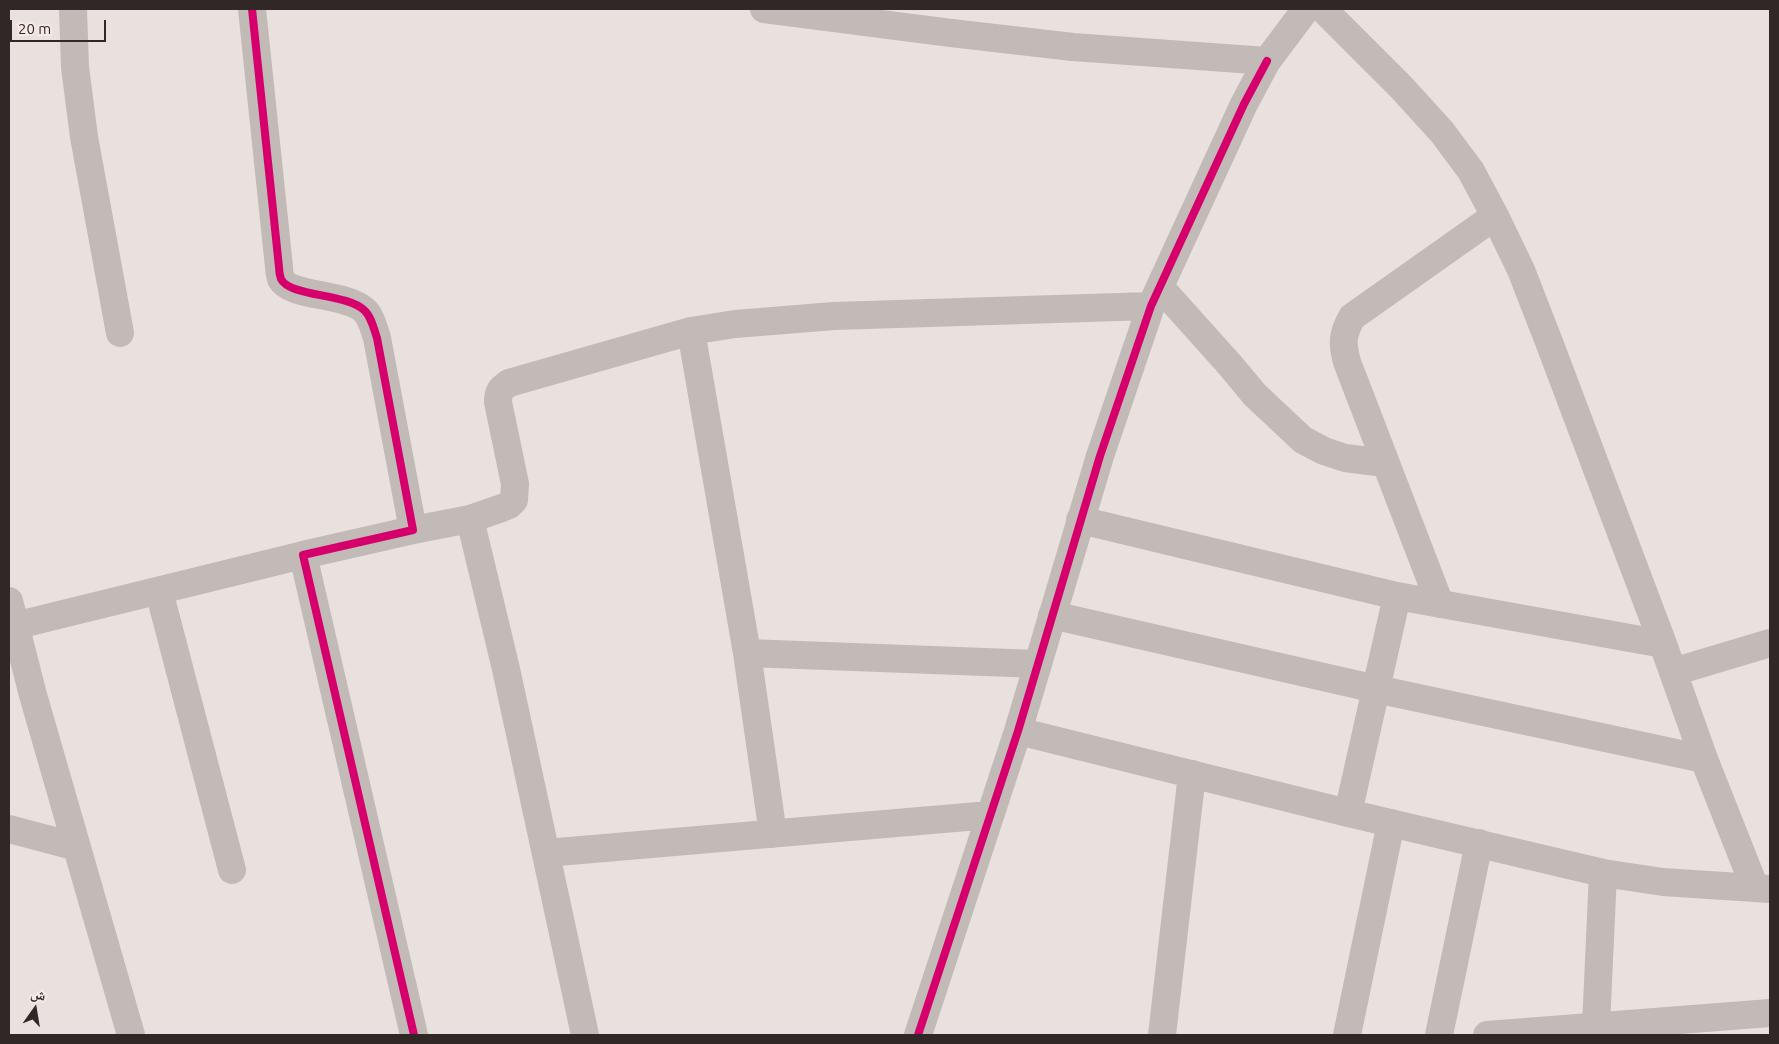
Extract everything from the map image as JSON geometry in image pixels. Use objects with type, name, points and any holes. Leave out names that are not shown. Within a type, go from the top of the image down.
[{"type":"street","points":[[73,9],[75,67],[84,136],[120,333]]},
{"type":"street","points":[[252,9],[278,267],[281,280],[290,288],[353,302],[365,310],[377,338],[413,530]]},
{"type":"street","points":[[764,9],[951,34],[1073,47],[1267,61]]},
{"type":"street","points":[[918,1035],[1018,731],[1100,456],[1155,296],[1244,104],[1267,61],[1306,9]]},
{"type":"street","points":[[1018,731],[1348,813],[1604,873],[1663,882],[1763,888],[1704,759],[1663,644],[1549,342],[1521,270],[1495,216],[1471,171],[1442,132],[1401,87],[1324,9]]},
{"type":"street","points":[[1440,604],[1347,362],[1343,345],[1345,330],[1352,317],[1495,216]]},
{"type":"street","points":[[131,1035],[76,847],[12,614],[159,591],[303,555],[470,519],[509,505],[514,500],[515,493],[498,394],[501,388],[509,384],[690,331],[735,324],[1155,296],[1230,365],[1255,395],[1303,440],[1324,451],[1345,458],[1385,462]]},
{"type":"street","points":[[690,331],[747,653],[773,834]]},
{"type":"street","points":[[470,519],[506,669],[585,1035]]},
{"type":"street","points":[[1080,520],[1397,596],[1663,644]]},
{"type":"street","points":[[303,555],[414,1035]]},
{"type":"street","points":[[159,591],[232,870]]},
{"type":"street","points":[[1348,813],[1397,596]]},
{"type":"street","points":[[1052,614],[1376,689],[1704,759]]},
{"type":"street","points":[[1673,672],[1770,643]]},
{"type":"street","points":[[747,653],[1038,664]]},
{"type":"street","points":[[1162,1035],[1192,774]]},
{"type":"street","points":[[546,853],[990,815]]},
{"type":"street","points":[[1347,1035],[1391,823]]},
{"type":"street","points":[[9,829],[76,847]]},
{"type":"street","points":[[1439,1035],[1479,843]]},
{"type":"street","points":[[1596,1026],[1604,873]]},
{"type":"street","points":[[1487,1035],[1770,1013]]},
{"type":"cycle path","points":[[252,9],[281,279],[286,285],[295,289],[356,305],[364,310],[370,319],[377,338],[413,530],[303,555],[414,1035]]},
{"type":"cycle path","points":[[918,1035],[1018,731],[1100,456],[1151,306],[1244,104],[1267,61]]}]
